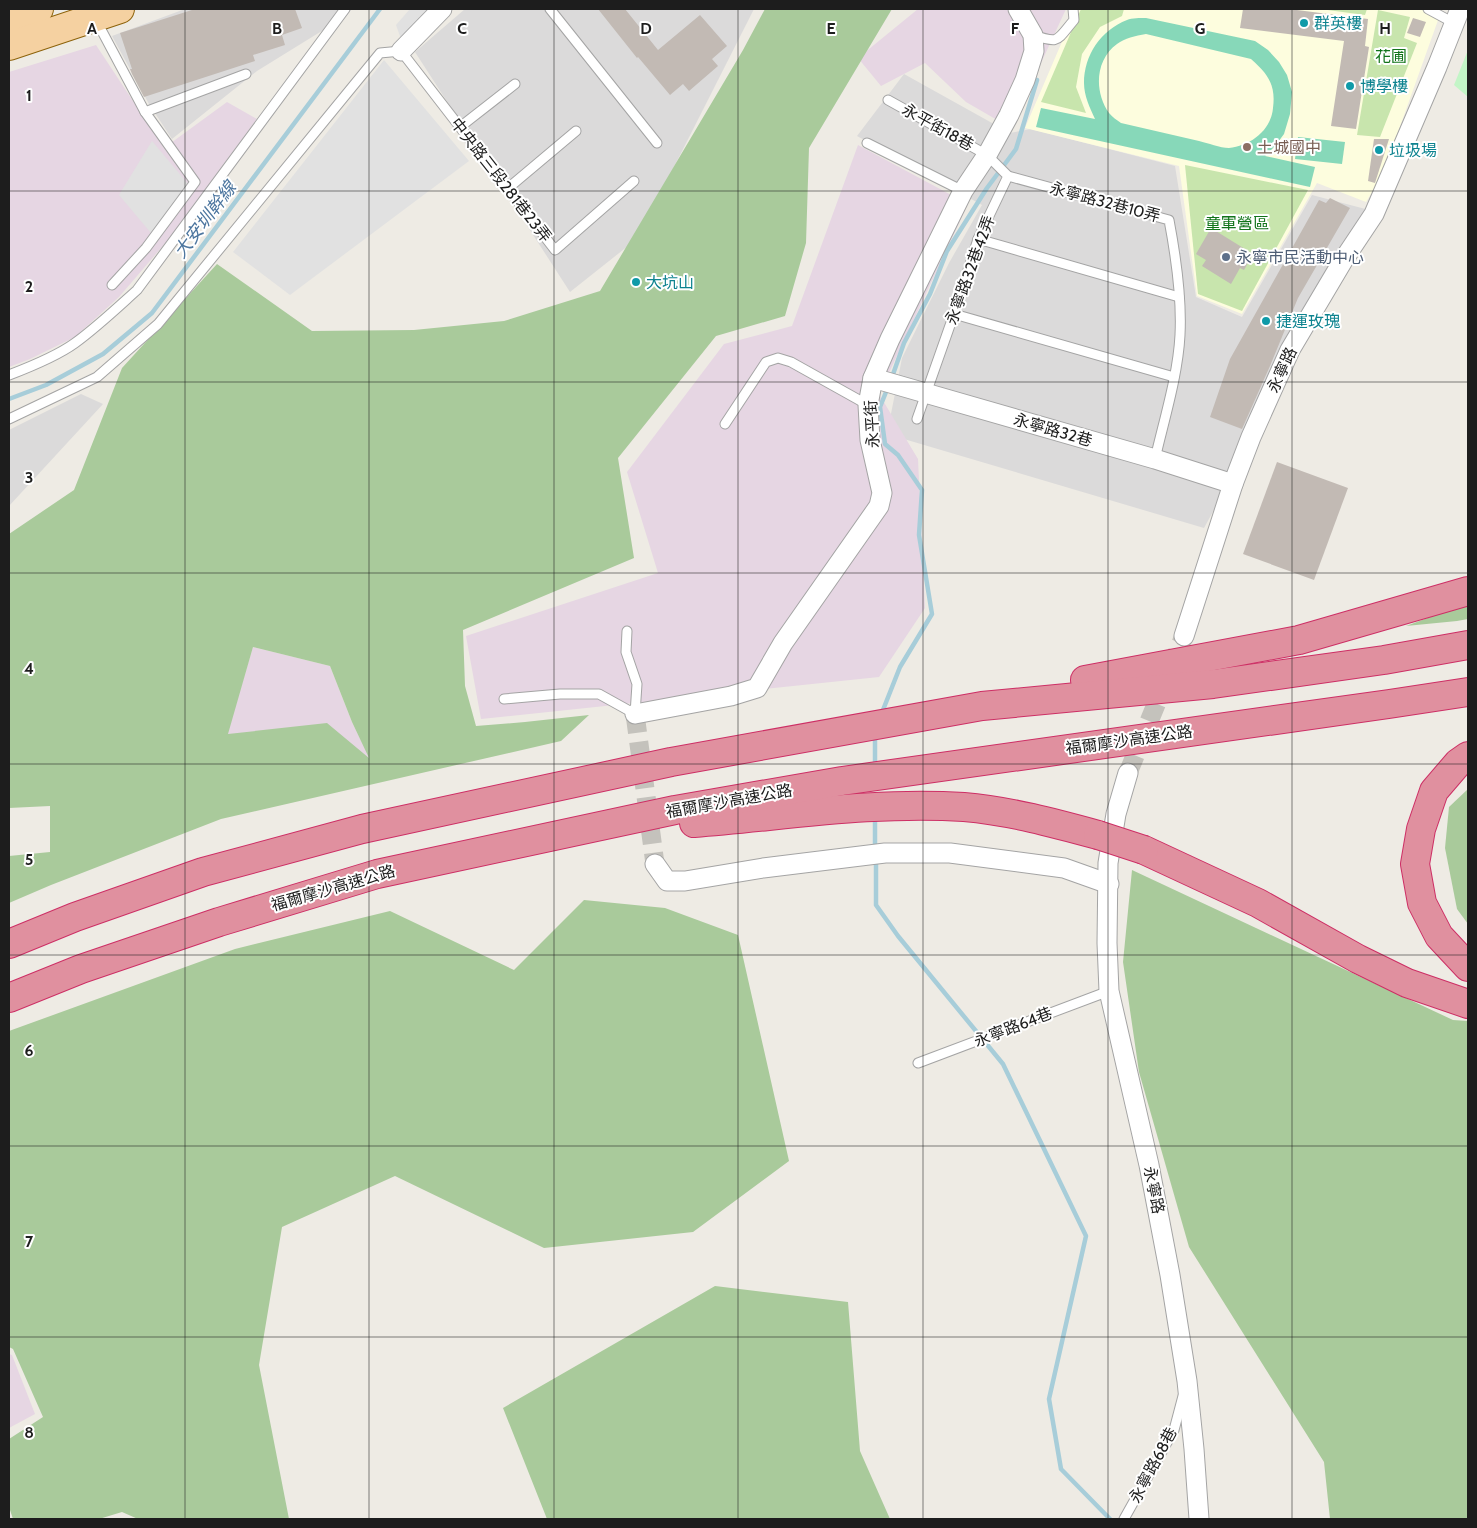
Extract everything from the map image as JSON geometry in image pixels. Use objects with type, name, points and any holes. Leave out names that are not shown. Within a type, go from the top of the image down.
[{"type":"highway","points":[[982,706],[1054,686],[1299,640],[1468,591]]},
{"type":"highway","points":[[9,944],[75,916],[203,872],[362,829],[671,762],[982,706],[1213,684],[1384,660],[1468,645]]},
{"type":"highway","name":"福爾摩沙高速公路","points":[[9,998],[81,969],[219,922],[377,874],[675,810],[875,776],[1468,692]]},
{"type":"highway","points":[[1468,756],[1458,763],[1434,792],[1421,829],[1415,864],[1422,903],[1439,936],[1468,967]]},
{"type":"highway","points":[[377,874],[677,824],[875,807],[964,807],[1034,817],[1144,850],[1258,903],[1358,959],[1407,983],[1468,1004]]},
{"type":"main road","points":[[9,19],[40,9]]},
{"type":"main road","points":[[9,46],[93,13],[120,9]]},
{"type":"street","points":[[402,51],[442,9]]},
{"type":"street","points":[[1018,9],[1033,35]]},
{"type":"street","name":"永寧路","points":[[1184,636],[1233,484],[1251,437],[1290,350],[1344,259],[1374,214],[1457,16]]},
{"type":"street","name":"永平街","points":[[635,714],[731,696],[757,688],[783,644],[879,506],[882,493],[870,440],[868,405],[873,378],[890,339],[963,191],[987,155],[1009,115],[1025,80],[1034,51],[1033,35]]},
{"type":"street","name":"永寧路32巷","points":[[873,378],[1155,459],[1233,484]]},
{"type":"street","name":"永寧路","points":[[1128,773],[1116,814],[1108,863],[1107,942],[1109,991],[1150,1165],[1170,1275],[1187,1381],[1199,1519]]},
{"type":"street","points":[[655,864],[666,881],[685,881],[763,868],[885,853],[950,853],[1064,868],[1109,884]]},
{"type":"lane","points":[[9,375],[74,344],[107,318],[137,290],[346,9]]},
{"type":"lane","points":[[550,9],[657,143]]},
{"type":"lane","points":[[1033,35],[1051,41],[1058,39],[1074,20],[1073,9]]},
{"type":"lane","points":[[1428,9],[1457,16]]},
{"type":"lane","points":[[93,13],[145,112],[195,182],[146,248],[112,285]]},
{"type":"lane","points":[[9,419],[97,377],[158,324],[380,53],[402,51]]},
{"type":"lane","name":"中央路三段281巷23弄","points":[[402,51],[555,250],[634,181]]},
{"type":"lane","points":[[145,112],[246,74]]},
{"type":"lane","points":[[460,127],[515,84]]},
{"type":"lane","name":"永平街18巷","points":[[888,100],[987,155]]},
{"type":"lane","points":[[507,189],[576,131]]},
{"type":"lane","points":[[868,143],[963,191]]},
{"type":"lane","points":[[987,155],[1008,176]]},
{"type":"lane","name":"永寧路32巷42弄","points":[[917,420],[978,239],[1008,176]]},
{"type":"lane","name":"永寧路32巷10弄","points":[[1008,176],[1169,220],[1177,264],[1180,335],[1174,377],[1155,459]]},
{"type":"lane","points":[[978,239],[1179,297]]},
{"type":"lane","points":[[954,314],[1174,377]]},
{"type":"lane","points":[[725,424],[766,362],[778,358],[791,362],[868,405]]},
{"type":"lane","points":[[504,699],[560,694],[599,694],[635,714],[637,684],[626,652],[627,631]]},
{"type":"lane","name":"永寧路64巷","points":[[918,1063],[1109,991]]},
{"type":"lane","name":"永寧路68巷","points":[[1124,1519],[1174,1430],[1187,1381]]},
{"type":"shaded area","points":[[185,9],[352,9],[346,16],[257,71],[172,139],[149,104],[112,36]]},
{"type":"shaded area","points":[[410,9],[435,9],[401,39],[396,25]]},
{"type":"shaded area","points":[[465,9],[754,9],[638,238],[570,292],[415,52]]},
{"type":"shaded area","points":[[918,9],[1066,9],[1011,128],[966,102],[925,63],[881,86],[858,58]]},
{"type":"shaded area","name":"土城國中","points":[[1076,9],[1442,9],[1383,174],[1366,202],[1317,183],[1242,314],[1197,296],[1179,166],[1025,128]]},
{"type":"shaded area","points":[[96,45],[164,148],[227,102],[257,119],[168,240],[119,297],[75,337],[9,367],[9,72]]},
{"type":"shaded area","points":[[384,60],[469,161],[290,295],[233,252]]},
{"type":"shaded area","points":[[904,74],[1010,133],[1031,129],[1175,166],[1196,297],[1242,317],[1312,195],[1377,212],[1204,528],[887,434],[902,358],[949,263],[982,205],[857,136]]},
{"type":"shaded area","points":[[152,141],[189,185],[151,233],[119,195]]},
{"type":"shaded area","points":[[858,145],[968,204],[879,394],[918,459],[925,608],[879,677],[481,719],[466,636],[658,573],[627,472],[724,344],[792,326]]},
{"type":"shaded area","points":[[81,394],[103,404],[9,506],[9,430]]},
{"type":"shaded area","points":[[253,647],[330,666],[352,722],[370,759],[227,734]]},
{"type":"shaded area","points":[[9,1354],[12,1355],[35,1414],[9,1428]]},
{"type":"green space","points":[[765,9],[892,9],[809,148],[806,243],[785,316],[716,336],[618,458],[634,558],[463,630],[465,686],[476,726],[589,715],[561,741],[221,819],[9,903],[9,856],[50,852],[50,806],[9,808],[9,534],[74,490],[122,368],[217,264],[312,331],[414,330],[504,321],[600,291],[743,50]],"holes":[[[253,647],[330,666],[352,722],[369,758],[327,723],[228,734]]]},
{"type":"green space","points":[[1081,9],[1124,9],[1122,16],[1100,27],[1082,54],[1076,87],[1086,113],[1041,102]]},
{"type":"green space","points":[[1320,9],[1367,9],[1365,15]]},
{"type":"green space","name":"花圃","points":[[1378,10],[1410,17],[1404,38],[1417,43],[1380,137],[1357,135]]},
{"type":"green space","points":[[1146,18],[1255,41],[1268,50],[1287,75],[1292,92],[1290,114],[1284,134],[1265,156],[1315,167],[1310,187],[1036,127],[1041,108],[1095,119],[1084,88],[1087,63],[1091,53],[1102,37],[1118,24],[1129,19]],"holes":[[[1146,34],[1251,59],[1270,80],[1274,100],[1273,108],[1264,130],[1252,141],[1237,147],[1222,147],[1121,123],[1109,113],[1101,96],[1099,77],[1104,59],[1117,44],[1134,36]]]},
{"type":"green space","points":[[1468,50],[1468,97],[1454,85]]},
{"type":"green space","points":[[1298,137],[1345,142],[1342,164],[1295,159]]},
{"type":"green space","name":"童軍營區","points":[[1185,165],[1308,190],[1242,311],[1198,294]]},
{"type":"green space","points":[[1468,604],[1468,619],[1406,626],[1457,607]]},
{"type":"green space","points":[[1468,789],[1468,924],[1457,909],[1445,848],[1449,807]]},
{"type":"green space","points":[[1132,870],[1453,1020],[1468,1021],[1468,1519],[1330,1519],[1324,1462],[1189,1247],[1139,1072],[1123,962]]},
{"type":"green space","points":[[584,900],[665,908],[738,935],[789,1161],[693,1232],[544,1248],[395,1176],[282,1227],[259,1365],[289,1519],[138,1519],[122,1512],[99,1519],[13,1519],[9,1507],[9,1439],[43,1417],[13,1349],[9,1347],[9,1031],[235,949],[390,911],[514,970]]},
{"type":"green space","points":[[715,1286],[848,1302],[860,1451],[890,1519],[547,1519],[503,1408]]},
{"type":"building","points":[[195,9],[295,9],[302,28],[282,35],[285,45],[253,55],[255,61],[144,97],[130,69],[132,69],[120,33]]},
{"type":"building","points":[[598,9],[625,9],[658,50],[700,15],[727,46],[712,59],[718,66],[689,91],[683,84],[670,95],[637,58]]},
{"type":"building","points":[[1243,9],[1289,9],[1368,19],[1365,46],[1369,47],[1356,129],[1331,126],[1344,41],[1240,28]]},
{"type":"building","points":[[1413,18],[1426,22],[1420,37],[1407,33]]},
{"type":"building","name":"垃圾場","points":[[1374,139],[1389,139],[1375,183],[1368,181]]},
{"type":"building","name":"捷運玫瑰","points":[[1330,198],[1350,208],[1298,298],[1242,429],[1210,417],[1230,359],[1319,200],[1326,203]]},
{"type":"building","name":"永寧市民活動中心","points":[[1211,228],[1253,254],[1244,270],[1240,268],[1231,284],[1202,266],[1206,260],[1196,254]]},
{"type":"building","points":[[1277,462],[1348,488],[1314,580],[1243,554]]},
{"type":"waterway","name":"大安圳幹線","points":[[9,399],[46,385],[103,354],[152,313],[380,9]]},
{"type":"waterway","points":[[891,380],[904,343],[930,294],[947,251],[987,188],[1016,149],[1037,80]]},
{"type":"waterway","points":[[881,715],[900,667],[932,614],[919,535],[922,490],[898,455],[885,444],[880,407],[888,387]]},
{"type":"waterway","points":[[875,734],[875,767]]},
{"type":"waterway","points":[[875,817],[875,849]]},
{"type":"waterway","points":[[876,859],[876,905],[898,936],[1003,1064],[1086,1236],[1049,1399],[1061,1469],[1110,1519]]},
{"type":"tunnel","points":[[1128,773],[1184,636]]},
{"type":"tunnel","points":[[635,714],[655,864]]},
{"type":"place","name":"群英樓","points":[[1304,23]]},
{"type":"place","name":"博學樓","points":[[1350,86]]},
{"type":"place","name":"土城國中","points":[[1247,147]]},
{"type":"place","name":"垃圾場","points":[[1379,150]]},
{"type":"place","name":"永寧市民活動中心","points":[[1226,257]]},
{"type":"place","name":"大坑山","points":[[636,282]]},
{"type":"place","name":"捷運玫瑰","points":[[1266,321]]}]
